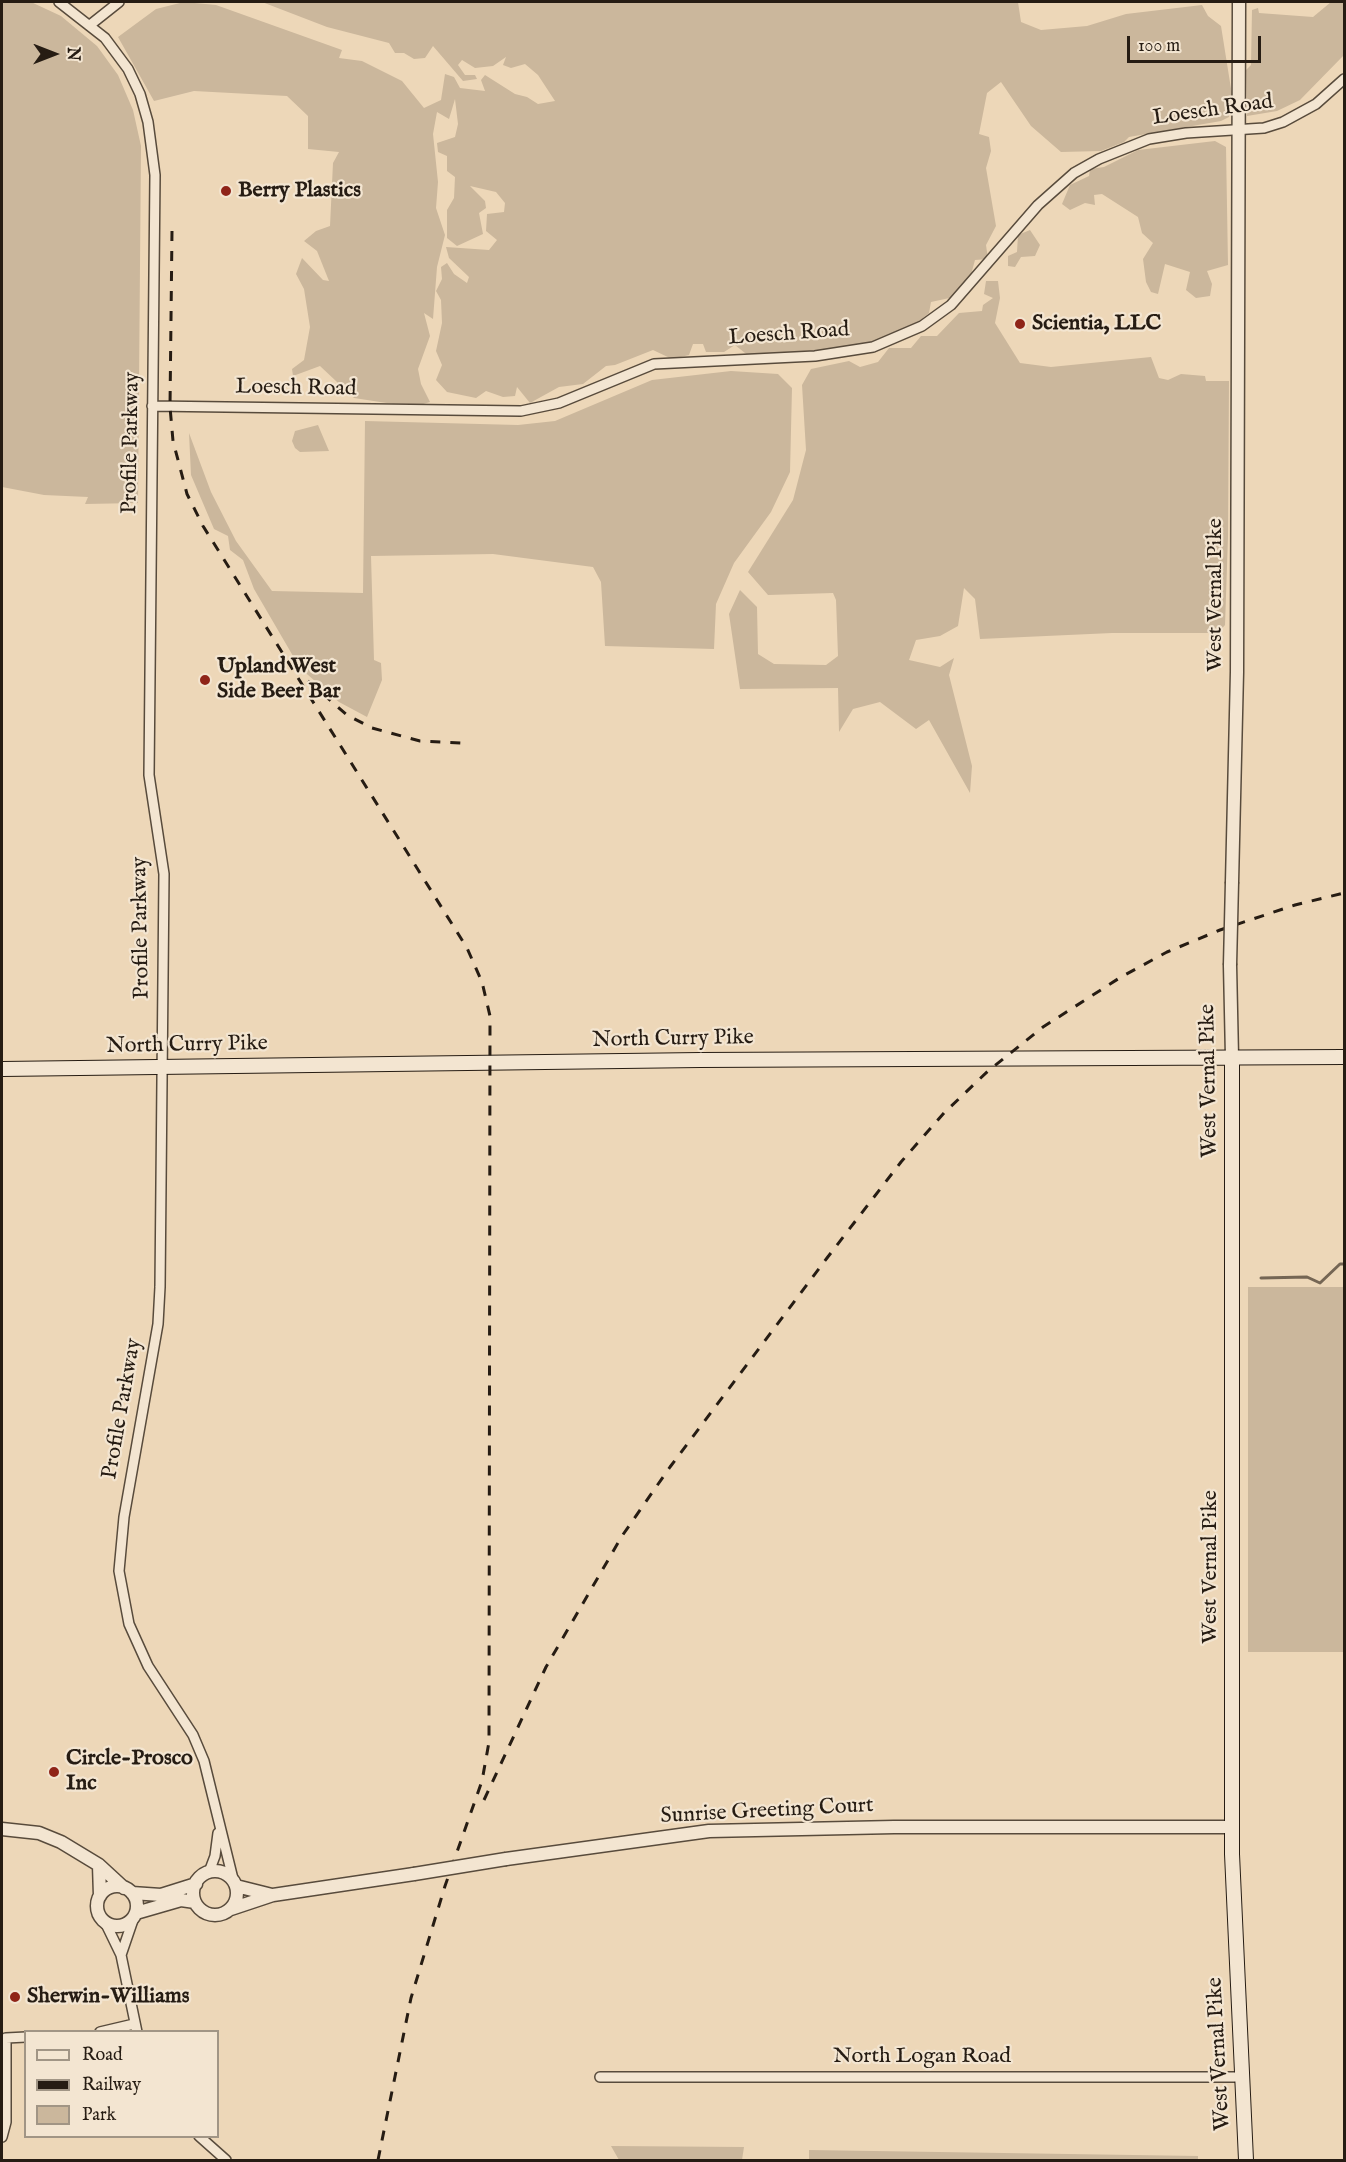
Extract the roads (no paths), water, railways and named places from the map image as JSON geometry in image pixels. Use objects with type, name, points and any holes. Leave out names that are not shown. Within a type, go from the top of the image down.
[{"type":"main road","name":"West Vernal Pike","points":[[1232,1057],[1232,1827],[1234,1924],[1244,2077],[1246,2160]]},
{"type":"main road","name":"North Curry Pike","points":[[2,1069],[712,1060],[1344,1057]]},
{"type":"street","name":"Profile Parkway","points":[[59,2],[90,25],[109,43],[131,76],[142,100],[152,139],[155,175],[149,783],[164,874],[158,1324],[124,1517],[119,1571],[129,1624],[148,1666],[193,1735],[204,1761],[218,1828],[235,1884]]},
{"type":"street","points":[[90,25],[119,2]]},
{"type":"street","name":"West Vernal Pike","points":[[1232,1057],[1230,965],[1237,672],[1239,2]]},
{"type":"street","name":"Loesch Road","points":[[152,406],[521,411],[559,403],[634,371],[670,361],[815,356],[873,347],[922,326],[951,305],[1038,205],[1082,168],[1123,148],[1149,139],[1264,128],[1283,123],[1316,104],[1344,79]]},
{"type":"street","name":"Sunrise Greeting Court","points":[[231,1909],[273,1895],[717,1831],[894,1827],[1232,1827]]},
{"type":"street","name":"Profile Parkway","points":[[209,1872],[215,1856],[218,1828]]},
{"type":"street","points":[[2,1829],[39,1833],[51,1837],[99,1865],[128,1891],[136,1902],[135,1915],[121,1955]]},
{"type":"street","points":[[99,1865],[98,1912],[121,1955],[128,1981],[135,2028],[112,2030]]},
{"type":"street","points":[[100,1896],[108,1889],[161,1895],[196,1884],[209,1872],[223,1873],[235,1884],[237,1897],[231,1909],[218,1915],[211,1915],[199,1908],[195,1902],[196,1884]]},
{"type":"street","name":"Sunrise Greeting Court","points":[[235,1884],[273,1895]]},
{"type":"street","points":[[105,1922],[111,1925],[123,1925],[135,1915],[181,1900],[195,1902]]},
{"type":"street","points":[[2,2137],[6,2122],[6,2038],[24,2037]]},
{"type":"street","name":"North Logan Road","points":[[600,2077],[1244,2077]]},
{"type":"street","points":[[200,2138],[224,2160]]},
{"type":"waterway","points":[[1261,1278],[1307,1277],[1320,1283],[1340,1264],[1344,1264]]},
{"type":"railway","points":[[172,231],[170,407],[173,441],[187,494],[203,526],[467,948],[482,982],[490,1016],[489,1742],[482,1781],[445,1886],[411,1998],[378,2160]]},
{"type":"railway","points":[[308,681],[347,715],[372,728],[420,741],[461,743]]},
{"type":"railway","points":[[484,1800],[546,1667],[622,1536],[670,1467],[827,1258],[901,1162],[944,1113],[988,1071],[1043,1027],[1121,977],[1167,952],[1220,930],[1295,905],[1344,893]]},
{"type":"place","name":"Berry Plastics","points":[[226,191]]},
{"type":"place","name":"Scientia, LLC","points":[[1020,324]]},
{"type":"place","name":"Upland West Side Beer Bar","points":[[205,680]]},
{"type":"place","name":"Circle-Prosco Inc","points":[[54,1772]]},
{"type":"place","name":"Sherwin-Williams","points":[[15,1997]]}]
